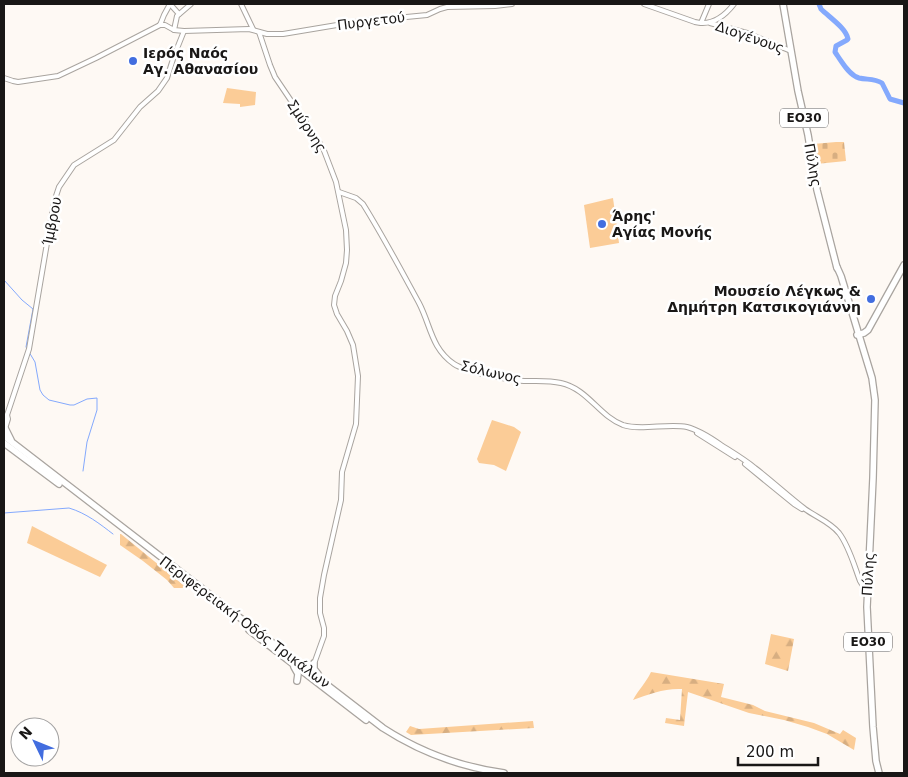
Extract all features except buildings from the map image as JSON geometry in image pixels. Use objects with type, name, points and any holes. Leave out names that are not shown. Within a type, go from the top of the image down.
[{"type":"main road","name":"Πύλης","points":[[783,4],[817,190],[839,277],[873,381],[875,405],[867,607],[876,761]]},
{"type":"main road","points":[[864,349],[871,329],[904,265]]},
{"type":"main road","name":"Πύλης","points":[[837,267],[840,271],[857,327],[870,382],[873,387]]},
{"type":"main road","points":[[859,336],[871,329],[904,272]]},
{"type":"main road","points":[[857,327],[863,331],[871,329]]},
{"type":"main road","points":[[5,430],[14,444]]},
{"type":"main road","name":"Περιφερειακή Οδός Τρικάλων","points":[[4,436],[376,727],[394,739],[438,761],[481,773]]},
{"type":"main road","name":"Περιφερειακή Οδός Τρικάλων","points":[[4,443],[228,613],[289,662],[322,680],[383,728],[416,746],[453,762],[478,769],[504,773]]},
{"type":"main road","points":[[315,661],[315,671],[322,680]]},
{"type":"main road","points":[[289,662],[297,672],[297,680]]},
{"type":"main road","name":"ΕΟ30","points":[[874,773],[876,761]]},
{"type":"main road","name":"ΕΟ30","points":[[876,761],[879,773]]},
{"type":"street","points":[[4,78],[18,82],[58,76],[160,25],[170,4],[179,14]]},
{"type":"street","points":[[174,30],[179,14],[191,4]]},
{"type":"street","points":[[241,4],[253,30]]},
{"type":"street","name":"Πυργετού","points":[[160,25],[184,32],[242,29],[283,34],[355,22],[426,15],[447,7],[512,4]]},
{"type":"street","points":[[644,4],[700,23],[709,4]]},
{"type":"street","points":[[710,23],[725,14],[734,4]]},
{"type":"street","name":"Διογένους","points":[[700,23],[710,23],[747,33],[791,51]]},
{"type":"street","name":"Ίμβρου","points":[[7,415],[29,349],[57,190],[76,163],[109,144],[117,137],[137,111],[156,94],[167,78],[184,32]]},
{"type":"street","name":"Σμύρνης","points":[[259,32],[270,65],[278,81],[325,152],[338,192],[345,225],[347,258],[334,303],[355,350],[358,376],[357,416],[342,472],[341,500],[322,583],[319,611],[325,633],[315,661],[306,671]]},
{"type":"street","name":"Σόλωνος","points":[[338,192],[356,198],[365,207],[419,303],[438,349],[455,364],[470,370],[506,379],[569,385],[582,393],[610,418],[626,426],[691,428],[703,438],[744,463],[794,504],[833,527],[841,536],[860,581],[863,586],[868,588]]},
{"type":"street","points":[[4,421],[7,415]]},
{"type":"street","points":[[5,430],[8,419],[7,415]]},
{"type":"green space","points":[[227,88],[256,92],[255,105],[240,107],[240,104],[223,103]]},
{"type":"green space","points":[[844,142],[846,161],[816,164],[813,144]]},
{"type":"green space","name":"Άρης' Αγίας Μονής","points":[[613,198],[619,243],[590,248],[584,205]]},
{"type":"green space","points":[[492,420],[514,427],[521,432],[506,471],[494,465],[479,463],[477,459]]},
{"type":"green space","points":[[32,526],[107,565],[100,577],[27,543]]},
{"type":"green space","points":[[120,534],[187,588],[174,588],[167,580],[120,545]]},
{"type":"green space","points":[[771,634],[794,639],[788,671],[765,664]]},
{"type":"green space","points":[[651,672],[724,684],[721,697],[753,705],[765,711],[814,723],[840,734],[843,730],[856,738],[854,750],[827,734],[808,727],[749,713],[688,692],[684,726],[665,723],[666,718],[680,720],[682,689],[663,690],[633,700]]},
{"type":"green space","points":[[533,721],[534,728],[411,735],[406,732],[410,726],[419,729]]},
{"type":"waterway","points":[[819,4],[821,9],[847,35],[848,39],[836,46],[835,52],[846,68],[859,78],[879,81],[882,83],[890,99],[904,103]]},
{"type":"waterway","points":[[4,280],[33,309],[26,347],[35,362],[40,390],[43,395],[49,400],[70,405],[87,399],[97,398],[97,410],[87,442],[83,471]]},
{"type":"waterway","points":[[4,513],[69,508],[87,516],[113,534]]},
{"type":"place","name":"Ιερός Ναός Αγ. Αθανασίου","points":[[133,61]]},
{"type":"place","name":"Άρης' Αγίας Μονής","points":[[602,224]]},
{"type":"place","name":"Μουσείο Λέγκως & Δημήτρη Κατσικογιάννη","points":[[871,299]]}]
